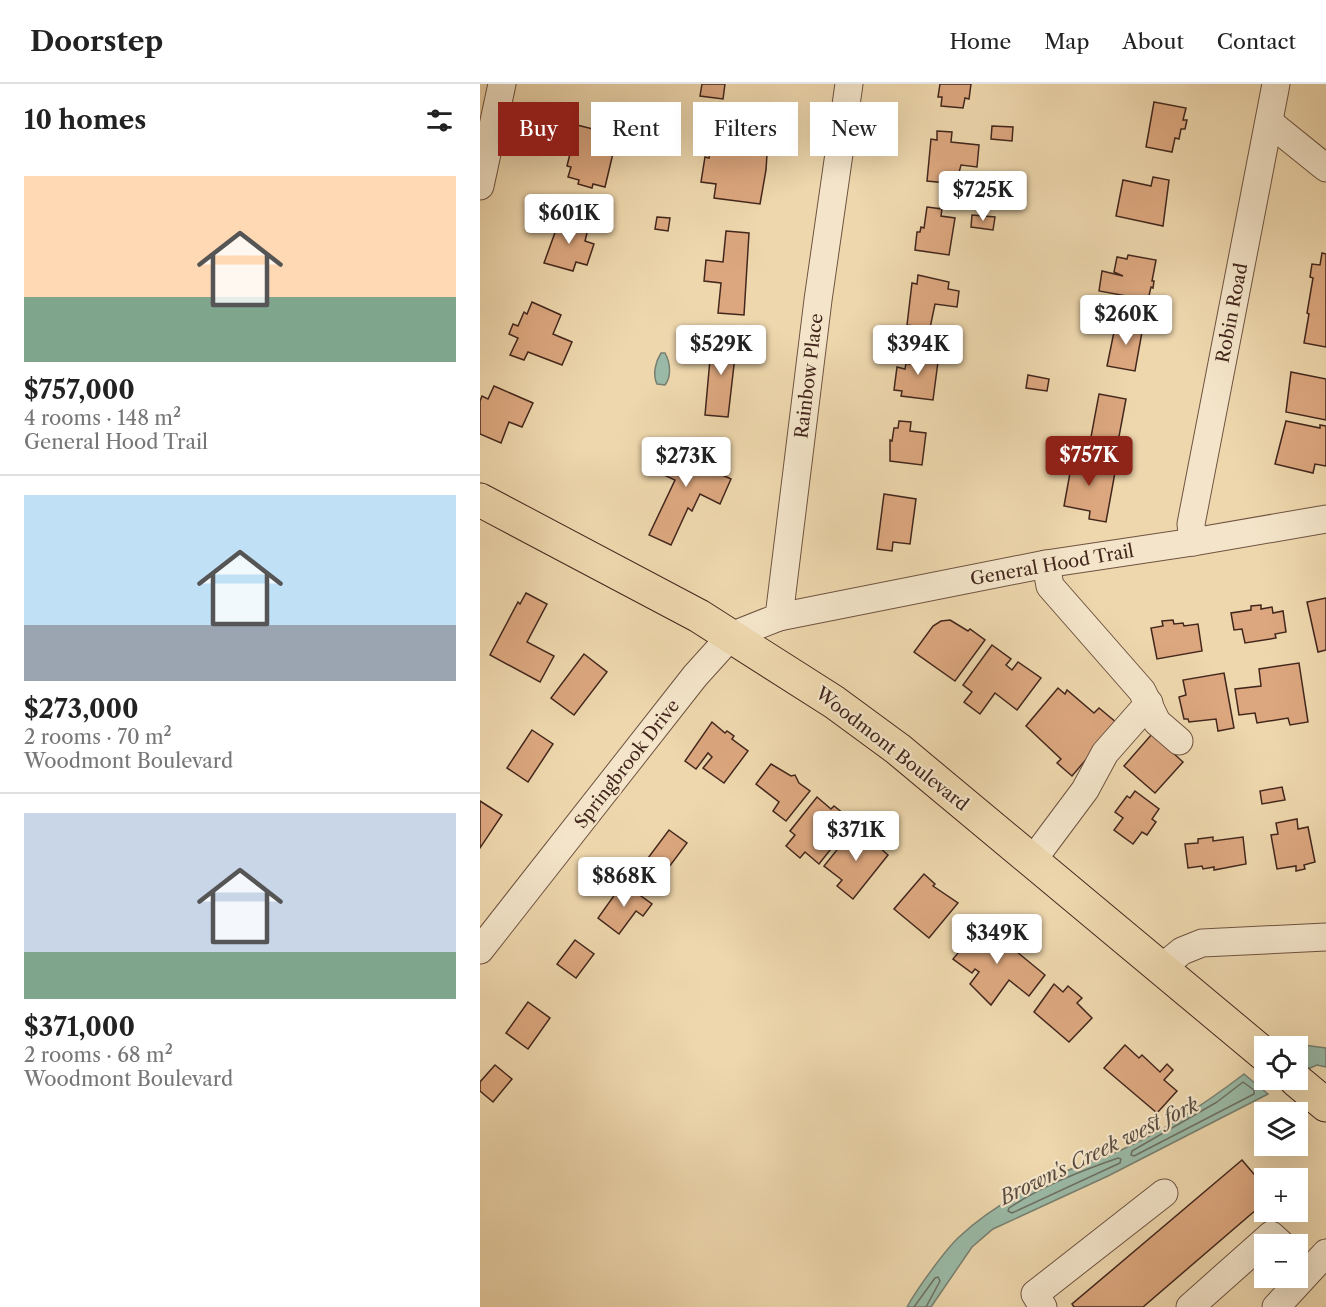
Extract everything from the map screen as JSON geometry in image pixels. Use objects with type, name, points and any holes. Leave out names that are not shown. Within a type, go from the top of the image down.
[{"type":"main road","name":"Woodmont Boulevard","points":[[480,500],[639,582],[731,636],[834,702],[898,749],[1254,1046]]},
{"type":"main road","points":[[1308,1090],[1326,1105]]},
{"type":"street","points":[[480,186],[502,84]]},
{"type":"street","name":"Rainbow Place","points":[[779,617],[818,300],[849,84]]},
{"type":"street","name":"Robin Road","points":[[1193,542],[1191,524],[1276,84]]},
{"type":"street","points":[[1269,122],[1326,168]]},
{"type":"street","name":"General Hood Trail","points":[[779,617],[1046,564],[1326,519]]},
{"type":"street","points":[[1046,564],[1050,586],[1142,691],[1157,722],[1179,741]]},
{"type":"street","points":[[731,636],[779,617]]},
{"type":"street","name":"Springbrook Drive","points":[[480,950],[695,676],[731,636]]},
{"type":"street","points":[[1032,861],[1085,790],[1105,753],[1149,703]]},
{"type":"street","points":[[1161,968],[1182,951],[1202,943],[1326,937]]},
{"type":"street","points":[[1043,1307],[1035,1294],[1164,1193]]},
{"type":"street","points":[[1190,1307],[1254,1250]]},
{"type":"street","points":[[1276,1307],[1312,1261]]},
{"type":"water","points":[[661,353],[665,353],[669,365],[669,377],[665,385],[657,384],[655,376],[656,364]]},
{"type":"water","points":[[1308,1046],[1326,1048],[1326,1067],[1317,1065],[1308,1069]]},
{"type":"water","points":[[1244,1074],[1254,1082],[1254,1090],[1263,1090],[1268,1094],[1108,1176],[993,1229],[972,1247],[931,1307],[907,1307],[946,1251],[986,1215],[1048,1179],[1119,1151],[1152,1135],[1200,1106]]},
{"type":"building","points":[[702,84],[725,84],[723,99],[700,96]]},
{"type":"building","points":[[940,84],[971,84],[969,99],[965,98],[963,108],[941,106],[942,97],[938,97]]},
{"type":"building","points":[[1154,102],[1186,108],[1183,120],[1187,120],[1185,129],[1181,129],[1179,139],[1175,138],[1172,152],[1146,147]]},
{"type":"building","points":[[579,126],[591,128],[591,156],[612,156],[605,187],[593,184],[592,188],[578,184],[579,180],[568,177],[571,167],[567,166],[569,156],[579,156]]},
{"type":"building","points":[[992,126],[1013,127],[1012,141],[991,139]]},
{"type":"building","points":[[937,131],[952,132],[951,142],[979,145],[977,167],[961,165],[956,184],[927,181],[931,139],[937,140]]},
{"type":"building","points":[[709,156],[767,156],[760,204],[714,198],[716,184],[701,182],[705,157],[709,158]]},
{"type":"building","points":[[1153,177],[1169,180],[1163,226],[1116,216],[1123,180],[1151,186]]},
{"type":"building","points":[[927,207],[942,209],[941,216],[955,218],[949,255],[915,250],[917,232],[920,232],[921,227],[924,228]]},
{"type":"building","points":[[972,215],[995,217],[993,230],[971,227]]},
{"type":"building","points":[[561,216],[589,225],[585,241],[594,244],[587,265],[576,262],[573,271],[544,263]]},
{"type":"building","points":[[657,217],[670,218],[668,231],[655,229]]},
{"type":"building","points":[[726,231],[749,233],[744,315],[718,313],[721,283],[704,281],[706,260],[723,262]]},
{"type":"building","points":[[1322,253],[1326,254],[1326,347],[1304,343],[1313,278],[1310,277],[1312,264],[1320,265]]},
{"type":"building","points":[[1128,255],[1156,260],[1153,288],[1151,287],[1148,300],[1099,291],[1102,271],[1123,276],[1114,272],[1117,257],[1127,259]]},
{"type":"building","points":[[918,275],[949,282],[948,289],[959,291],[957,307],[935,304],[930,328],[907,325],[912,283],[917,284]]},
{"type":"building","points":[[532,302],[561,315],[553,334],[572,342],[562,365],[528,352],[524,360],[510,355],[518,338],[509,334],[513,324],[518,326],[524,312],[527,314]]},
{"type":"building","points":[[1126,319],[1140,322],[1138,331],[1142,332],[1135,371],[1107,366],[1115,327],[1124,328]]},
{"type":"building","points":[[712,337],[737,339],[728,417],[705,415]]},
{"type":"building","points":[[911,351],[939,354],[933,400],[901,396],[902,391],[894,390],[897,367],[905,369],[906,363],[909,364]]},
{"type":"building","points":[[1291,372],[1326,379],[1326,420],[1286,412]]},
{"type":"building","points":[[1028,375],[1049,379],[1047,391],[1026,388]]},
{"type":"building","points":[[494,386],[533,403],[522,427],[509,422],[501,443],[480,434],[480,401],[482,396],[488,399]]},
{"type":"building","points":[[1099,394],[1126,399],[1118,442],[1091,437]]},
{"type":"building","points":[[899,421],[911,422],[910,431],[926,433],[922,465],[890,461],[890,440],[892,441],[894,428],[898,428]]},
{"type":"building","points":[[1286,421],[1320,428],[1320,425],[1326,426],[1326,466],[1315,464],[1313,473],[1275,464]]},
{"type":"building","points":[[669,439],[713,459],[709,469],[731,479],[720,504],[700,494],[692,511],[688,508],[671,545],[649,535],[675,480],[664,475],[674,454],[664,450],[665,440]]},
{"type":"building","points":[[1064,457],[1116,467],[1106,522],[1089,519],[1090,511],[1064,506],[1070,473],[1062,472]]},
{"type":"building","points":[[884,494],[916,499],[910,544],[893,542],[892,551],[877,549]]},
{"type":"building","points":[[526,593],[547,604],[527,642],[554,656],[540,682],[490,655],[518,602],[520,604]]},
{"type":"building","points":[[1326,598],[1326,650],[1318,652],[1307,602]]},
{"type":"building","points":[[1261,605],[1261,609],[1272,607],[1273,613],[1283,611],[1286,632],[1275,634],[1276,638],[1245,643],[1242,629],[1234,630],[1231,613],[1251,610],[1251,606]]},
{"type":"building","points":[[950,620],[968,631],[970,629],[985,640],[955,681],[914,652],[933,626],[941,621]]},
{"type":"building","points":[[1173,620],[1174,624],[1183,623],[1184,626],[1198,624],[1202,651],[1157,659],[1151,628],[1163,626],[1162,621]]},
{"type":"building","points":[[992,645],[1011,659],[1006,665],[1012,670],[1018,662],[1041,678],[1017,710],[995,693],[980,714],[964,702],[972,692],[963,685]]},
{"type":"building","points":[[584,654],[607,672],[574,715],[551,698]]},
{"type":"building","points":[[1299,663],[1308,722],[1290,725],[1288,718],[1257,723],[1255,713],[1239,715],[1235,689],[1261,686],[1259,669]]},
{"type":"building","points":[[1224,673],[1234,728],[1218,731],[1216,719],[1189,722],[1188,719],[1184,719],[1179,697],[1186,695],[1183,680]]},
{"type":"building","points":[[1058,688],[1065,694],[1067,690],[1094,713],[1099,708],[1117,723],[1072,776],[1057,763],[1061,759],[1026,726]]},
{"type":"building","points":[[712,722],[725,733],[727,731],[734,736],[732,739],[748,751],[724,783],[703,768],[712,757],[708,753],[696,769],[685,761]]},
{"type":"building","points":[[532,730],[553,744],[528,782],[507,768]]},
{"type":"building","points":[[1152,734],[1183,762],[1155,793],[1124,766]]},
{"type":"building","points":[[771,764],[791,776],[795,775],[799,783],[810,791],[786,821],[773,811],[779,802],[756,784]]},
{"type":"building","points":[[1282,787],[1285,800],[1262,804],[1260,791]]},
{"type":"building","points":[[1135,791],[1159,809],[1152,819],[1156,822],[1147,835],[1142,832],[1133,844],[1114,830],[1123,818],[1115,812],[1127,796],[1130,798]]},
{"type":"building","points":[[817,797],[831,809],[834,806],[853,821],[819,864],[805,852],[800,858],[786,846],[795,835],[790,831]]},
{"type":"building","points":[[480,801],[502,815],[480,848]]},
{"type":"building","points":[[1297,819],[1298,829],[1308,827],[1315,862],[1304,865],[1305,869],[1296,871],[1296,866],[1277,869],[1271,835],[1278,834],[1276,823]]},
{"type":"building","points":[[856,826],[888,855],[853,899],[837,886],[842,880],[824,866]]},
{"type":"building","points":[[669,830],[687,843],[663,875],[645,862]]},
{"type":"building","points":[[1213,837],[1213,841],[1243,837],[1246,864],[1214,870],[1214,867],[1203,869],[1202,866],[1188,868],[1185,844],[1198,843],[1198,839]]},
{"type":"building","points":[[924,874],[935,884],[933,886],[958,903],[929,938],[894,909]]},
{"type":"building","points":[[623,883],[652,904],[643,916],[636,911],[619,934],[598,918]]},
{"type":"building","points":[[982,924],[1013,945],[1011,947],[1045,975],[1029,996],[1009,980],[991,1005],[970,984],[979,972],[975,969],[972,973],[953,959]]},
{"type":"building","points":[[575,940],[594,954],[576,978],[557,964]]},
{"type":"building","points":[[1054,984],[1063,992],[1068,986],[1082,998],[1077,1003],[1092,1018],[1069,1042],[1034,1012]]},
{"type":"building","points":[[528,1002],[550,1018],[528,1049],[506,1033]]},
{"type":"building","points":[[1125,1045],[1139,1058],[1142,1055],[1160,1072],[1167,1064],[1173,1070],[1164,1080],[1177,1091],[1157,1113],[1104,1068]]},
{"type":"building","points":[[495,1065],[512,1079],[493,1102],[480,1091],[480,1082]]},
{"type":"building","points":[[1242,1160],[1254,1174],[1254,1212],[1143,1307],[1074,1307],[1072,1304]]},
{"type":"water label","name":"Brown's Creek west fork","points":[[1099,1151]]}]
